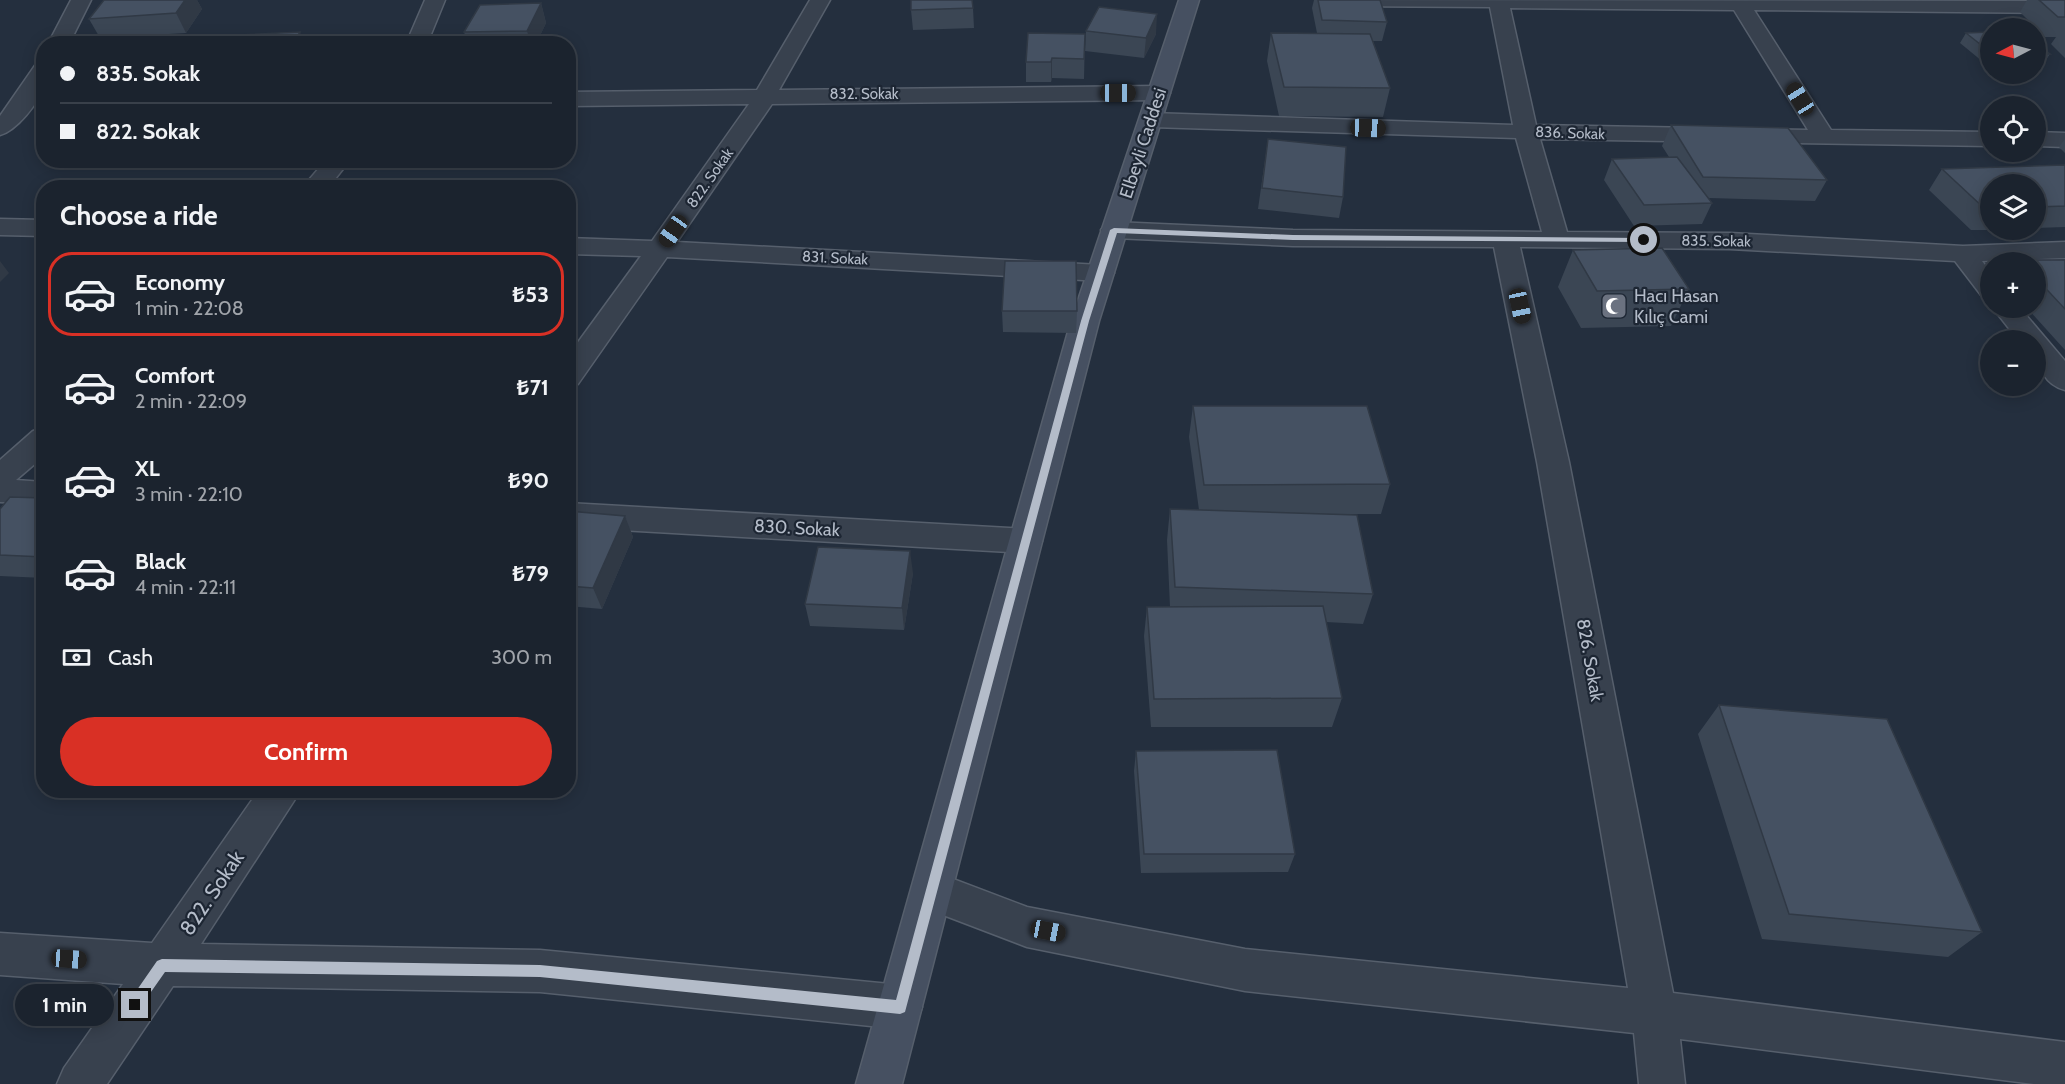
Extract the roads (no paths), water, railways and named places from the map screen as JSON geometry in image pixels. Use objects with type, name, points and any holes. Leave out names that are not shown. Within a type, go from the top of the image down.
[{"type":"street","points":[[62,36],[81,0]]},
{"type":"street","points":[[419,36],[435,0]]},
{"type":"street","name":"822. Sokak","points":[[576,366],[750,122],[820,0]]},
{"type":"street","name":"Elbeyli Caddesi","points":[[879,1084],[1085,321],[1189,0]]},
{"type":"street","points":[[1335,0],[2065,7]]},
{"type":"street","points":[[1498,1],[1526,132],[1557,240]]},
{"type":"street","points":[[1740,3],[1824,137]]},
{"type":"street","points":[[4,121],[36,79]]},
{"type":"street","name":"832. Sokak","points":[[576,99],[765,95],[1155,107]]},
{"type":"street","name":"836. Sokak","points":[[1155,107],[1526,132],[1980,139]]},
{"type":"street","points":[[4,121],[36,117]]},
{"type":"street","points":[[2046,140],[2065,140]]},
{"type":"street","points":[[321,180],[332,168]]},
{"type":"street","points":[[0,227],[36,228]]},
{"type":"street","name":"835. Sokak","points":[[1114,230],[1293,238],[1730,241],[1963,254],[2065,250]]},
{"type":"street","name":"826. Sokak","points":[[1505,239],[1553,462],[1655,1013],[1662,1084]]},
{"type":"street","name":"831. Sokak","points":[[576,246],[1101,273]]},
{"type":"street","points":[[1963,254],[1980,276]]},
{"type":"street","points":[[2014,318],[2024,330]]},
{"type":"street","points":[[2046,357],[2065,381]]},
{"type":"street","points":[[0,477],[36,445]]},
{"type":"street","points":[[0,491],[36,493]]},
{"type":"street","name":"830. Sokak","points":[[576,515],[1026,541]]},
{"type":"street","name":"822. Sokak","points":[[80,1084],[277,798]]},
{"type":"street","points":[[932,891],[1027,927],[1245,970],[1655,1013],[2065,1065]]},
{"type":"street","points":[[0,954],[162,965],[540,971],[900,1007]]},
{"type":"place","name":"Hacı Hasan Kılıç Cami","points":[[1614,306]]}]
